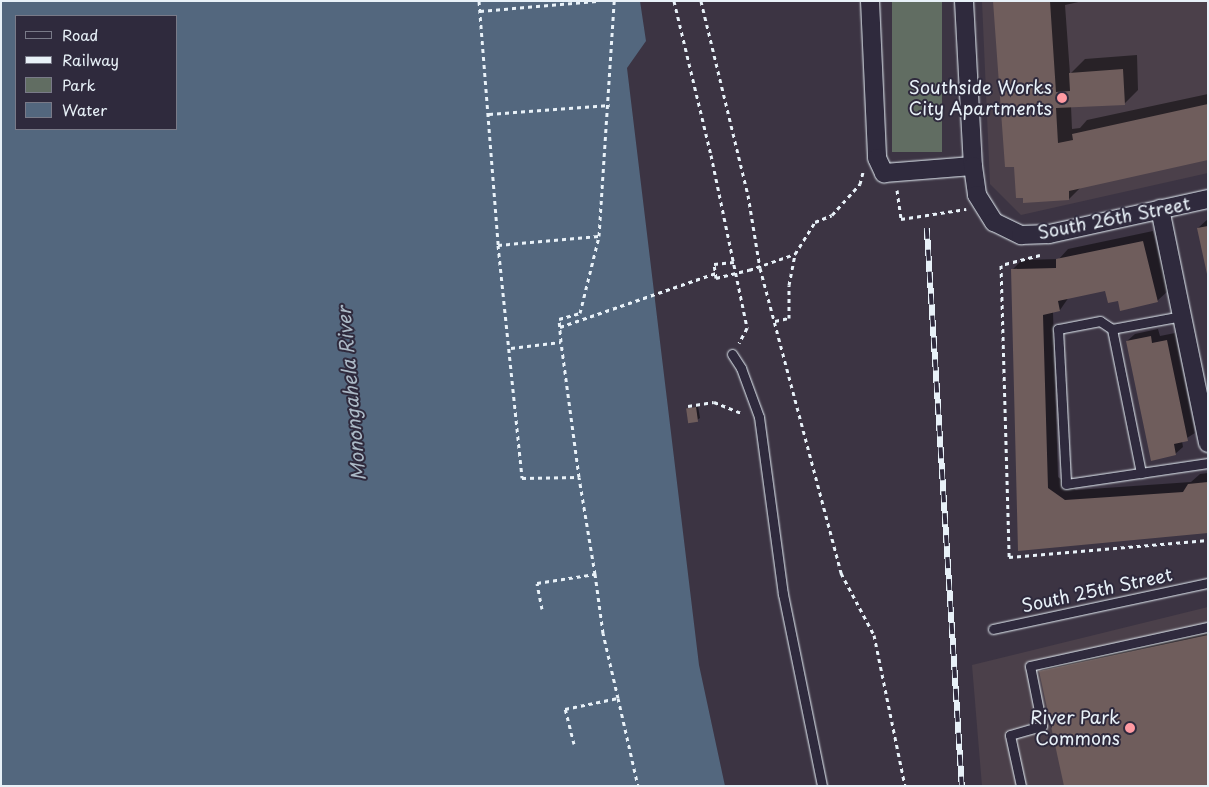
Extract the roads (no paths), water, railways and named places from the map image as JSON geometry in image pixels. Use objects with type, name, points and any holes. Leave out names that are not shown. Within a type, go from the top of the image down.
[{"type":"street","points":[[870,1],[877,158],[876,173],[973,166]]},
{"type":"street","name":"South 26th Street","points":[[964,1],[973,166],[982,207],[994,222],[1021,235],[1049,234],[1208,199]]},
{"type":"street","points":[[1160,209],[1208,443]]},
{"type":"lane","points":[[1182,316],[1112,329],[1100,321],[1058,329],[1066,484],[1208,463]]},
{"type":"lane","points":[[1112,329],[1141,473]]},
{"type":"lane","points":[[732,354],[741,368],[759,418],[782,594],[822,786]]},
{"type":"lane","name":"South 25th Street","points":[[993,629],[1208,583]]},
{"type":"lane","points":[[1021,786],[1010,735],[1042,726],[1030,666],[1208,627]]},
{"type":"water","name":"Monongahela River","points":[[1,1],[640,1],[646,41],[627,68],[699,665],[725,786],[1,786]]},
{"type":"railway","points":[[927,228],[962,786]]},
{"type":"place","name":"Southside Works City Apartments","points":[[1062,98]]},
{"type":"place","name":"River Park Commons","points":[[1130,728]]}]
